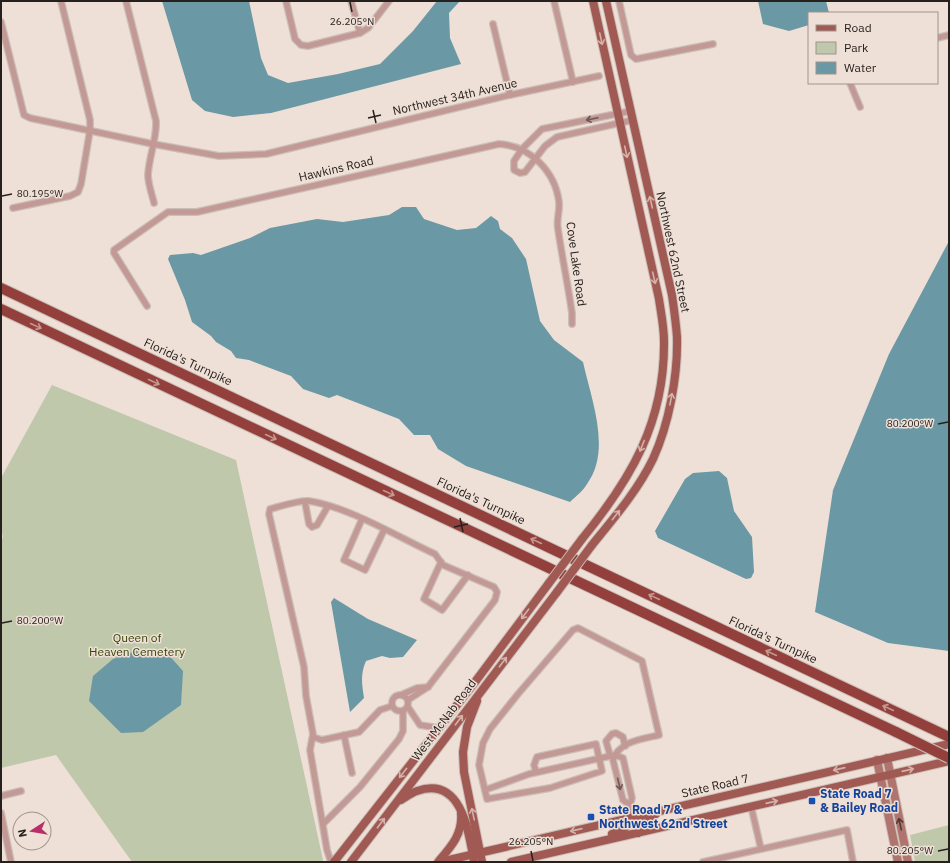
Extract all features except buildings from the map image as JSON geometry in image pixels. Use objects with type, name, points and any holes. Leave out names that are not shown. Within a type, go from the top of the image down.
[{"type":"highway","name":"Florida's Turnpike","points":[[1,288],[949,737]]},
{"type":"highway","points":[[1,309],[896,732],[949,760]]},
{"type":"main road","name":"Northwest 62nd Street","points":[[548,584],[610,505],[625,482],[642,449],[657,406],[662,375],[664,340],[659,299],[593,1]]},
{"type":"main road","name":"Northwest 62nd Street","points":[[557,592],[632,493],[653,458],[667,416],[675,378],[677,337],[672,295],[606,1]]},
{"type":"main road","name":"West McNab Road","points":[[333,862],[548,584]]},
{"type":"main road","name":"West McNab Road","points":[[351,862],[557,592]]},
{"type":"main road","points":[[476,856],[464,772],[463,752],[467,727],[480,693]]},
{"type":"main road","name":"State Road 7","points":[[439,862],[476,856],[665,809],[949,744]]},
{"type":"main road","points":[[511,862],[890,775],[949,760]]},
{"type":"main road","points":[[396,802],[417,791],[429,789],[448,794],[460,808],[466,819],[476,856],[482,862]]},
{"type":"main road","points":[[439,862],[458,837],[462,821],[460,808]]},
{"type":"main road","points":[[638,833],[647,819],[665,809]]},
{"type":"main road","points":[[589,843],[625,829],[631,824],[633,817]]},
{"type":"street","points":[[13,208],[70,196],[78,192],[81,184],[90,130],[90,120],[61,1]]},
{"type":"street","points":[[126,1],[156,121],[157,134],[153,144],[148,176],[154,203]]},
{"type":"street","points":[[286,1],[295,39],[301,45],[308,46],[360,34],[368,28],[389,1]]},
{"type":"street","points":[[351,1],[360,34]]},
{"type":"street","points":[[554,1],[573,82]]},
{"type":"street","points":[[619,1],[631,55],[636,59],[712,44]]},
{"type":"street","name":"Northwest 34th Avenue","points":[[1,22],[24,115],[30,118],[153,144],[219,156],[266,154],[510,95],[599,76]]},
{"type":"street","points":[[494,24],[510,95]]},
{"type":"street","points":[[938,38],[949,35]]},
{"type":"street","points":[[850,84],[860,107]]},
{"type":"street","points":[[631,110],[542,130],[522,149],[514,161],[514,170],[517,172],[525,172],[535,157],[545,146],[557,137],[632,120]]},
{"type":"street","name":"Hawkins Road","points":[[147,306],[114,254],[114,250],[168,212],[197,212],[499,144],[511,145],[522,149]]},
{"type":"street","name":"Cove Lake Road","points":[[522,149],[535,157],[554,181],[557,191],[559,204],[557,226],[572,313],[572,324]]},
{"type":"street","points":[[305,502],[309,524],[312,527],[317,526],[328,506]]},
{"type":"street","name":"West McNab Road","points":[[333,862],[310,750],[313,737],[306,696],[304,667],[269,514],[270,509],[305,502],[328,506],[362,519],[434,554],[443,565],[494,587],[497,592],[496,600],[428,687],[406,706]]},
{"type":"street","points":[[362,519],[344,560],[365,570],[384,530]]},
{"type":"street","points":[[441,562],[424,599],[442,610],[468,575]]},
{"type":"street","points":[[485,790],[536,772],[599,758],[612,755],[633,741],[659,735],[642,661],[578,628],[573,630],[490,729],[483,743],[479,764],[487,799],[550,788],[602,771],[599,758],[596,744],[537,757],[534,765],[536,772]]},
{"type":"street","points":[[392,706],[394,698],[417,688],[428,687]]},
{"type":"street","name":"West McNab Road","points":[[324,824],[360,787],[399,739],[403,730],[406,706],[405,696],[400,695]]},
{"type":"street","points":[[313,737],[322,740],[359,732],[380,710],[392,706]]},
{"type":"street","points":[[392,706],[398,711],[406,706]]},
{"type":"street","name":"West McNab Road","points":[[406,706],[420,725],[438,728]]},
{"type":"street","points":[[626,746],[623,737],[616,733],[612,734],[606,741],[612,755],[623,800],[630,805]]},
{"type":"street","points":[[344,735],[352,773]]},
{"type":"street","points":[[612,755],[623,758],[632,798],[630,805],[633,817]]},
{"type":"street","points":[[887,758],[908,862]]},
{"type":"street","points":[[877,760],[898,862]]},
{"type":"street","points":[[615,770],[625,767]]},
{"type":"street","points":[[1,796],[21,791]]},
{"type":"street","points":[[751,806],[761,849]]},
{"type":"street","points":[[1,813],[11,862]]},
{"type":"street","points":[[703,862],[727,859],[761,849],[847,830],[853,862]]},
{"type":"green space","name":"Queen of Heaven Cemetery","points":[[52,385],[236,460],[323,860],[322,862],[132,862],[56,755],[1,768],[1,539],[3,538],[1,526],[1,478]]},
{"type":"green space","points":[[949,825],[949,862],[915,862],[910,835]]},
{"type":"water","points":[[162,1],[249,1],[261,58],[268,75],[288,83],[338,74],[380,64],[413,31],[437,1],[460,1],[449,13],[450,38],[461,64],[271,113],[233,117],[205,111],[192,100]]},
{"type":"water","points":[[758,1],[826,1],[829,12],[808,12],[808,25],[789,31],[763,24]]},
{"type":"water","points":[[402,207],[416,207],[424,219],[457,230],[476,228],[491,216],[498,221],[500,229],[512,238],[526,259],[540,321],[554,340],[583,362],[597,424],[599,440],[598,456],[594,471],[585,487],[570,502],[466,466],[438,449],[430,435],[414,435],[399,419],[337,395],[329,398],[303,389],[291,376],[249,360],[236,358],[231,351],[216,342],[211,336],[192,322],[185,300],[168,259],[170,255],[193,253],[201,255],[250,238],[270,228],[317,219],[343,222],[389,215]]},
{"type":"water","points":[[949,241],[949,651],[888,643],[815,612],[833,490],[889,354]]},
{"type":"water","points":[[719,471],[727,478],[734,511],[752,537],[754,572],[751,578],[746,579],[658,538],[655,531],[685,479],[693,473]]},
{"type":"water","points":[[334,598],[368,619],[417,640],[403,657],[390,658],[382,656],[366,661],[362,675],[364,698],[350,712],[331,602]]},
{"type":"water","points":[[141,649],[166,652],[183,671],[181,705],[143,732],[121,733],[89,701],[93,676],[113,659]]},
{"type":"place","name":"State Road 7 & Bailey Road","points":[[812,801]]},
{"type":"place","name":"State Road 7 & Northwest 62nd Street","points":[[591,817]]}]
